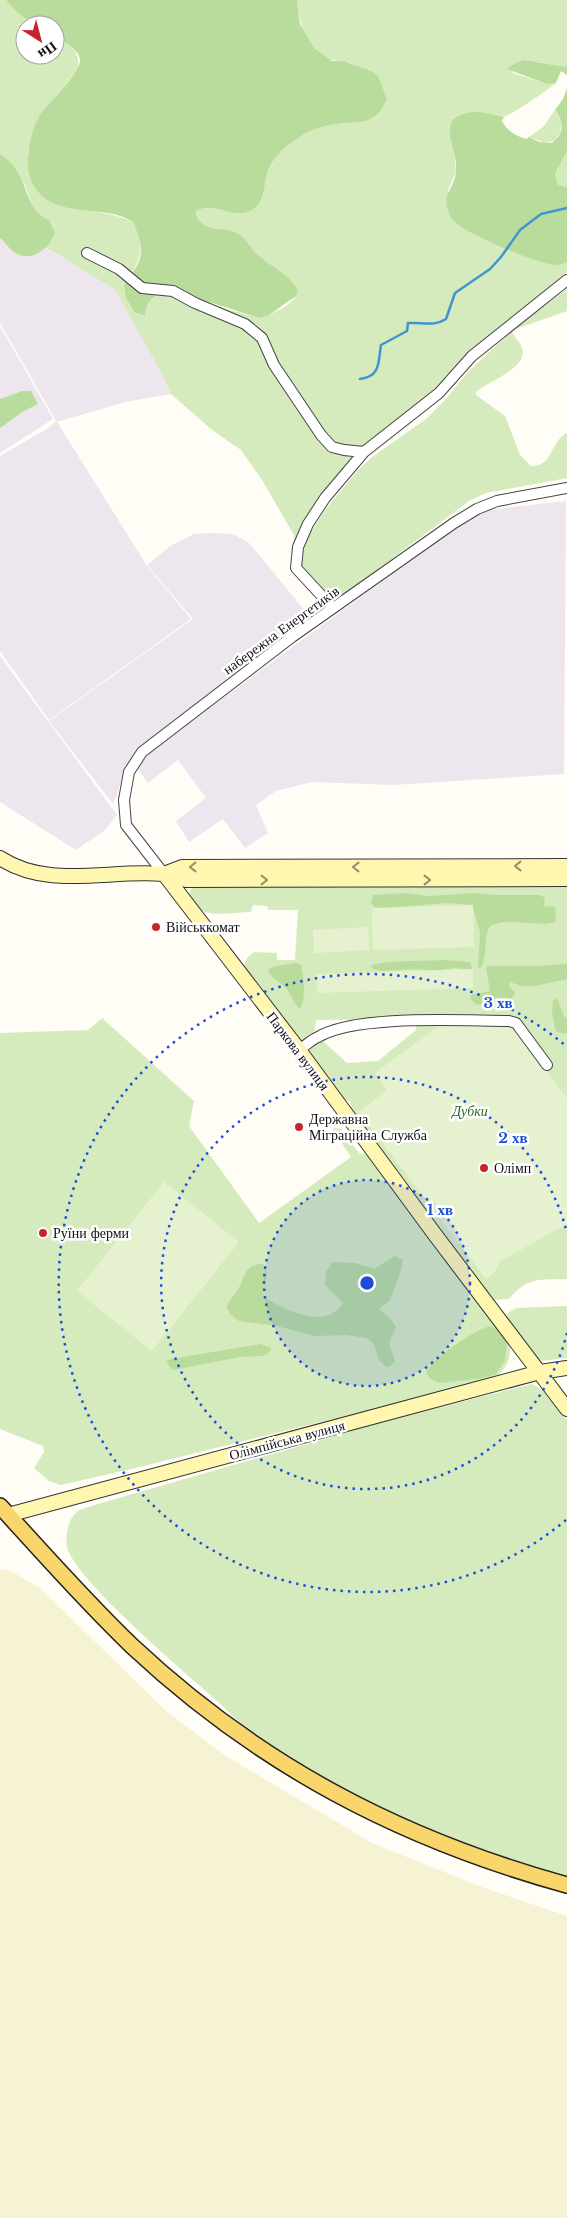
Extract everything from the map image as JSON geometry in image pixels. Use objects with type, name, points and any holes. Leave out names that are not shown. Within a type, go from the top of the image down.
[{"type":"main road","points":[[4,1511],[90,1604],[137,1651],[204,1707],[267,1754],[336,1795],[400,1825],[497,1864],[567,1885]]},
{"type":"street","points":[[87,253],[119,269],[142,288],[173,291],[245,324],[262,338],[274,365],[321,435],[332,447],[364,452]]},
{"type":"street","points":[[333,608],[296,568],[298,547],[308,524],[325,498],[364,452],[439,393],[472,356],[567,280]]},
{"type":"street","name":"набережна Енергетиків","points":[[164,874],[126,825],[124,800],[129,772],[142,752],[268,655],[477,509],[497,501],[567,488]]},
{"type":"street","points":[[0,858],[27,870],[60,876],[164,874],[186,880],[567,880]]},
{"type":"street","points":[[164,874],[182,867],[567,866]]},
{"type":"street","name":"Паркова вулиця","points":[[164,874],[299,1050],[567,1409]]},
{"type":"street","points":[[299,1050],[318,1036],[355,1024],[428,1021],[509,1021],[516,1023],[547,1065]]},
{"type":"street","name":"Олімпійська вулиця","points":[[4,1511],[540,1372],[567,1368]]},
{"type":"shaded area","points":[[0,220],[115,290],[171,394],[125,402],[57,422],[147,566],[191,619],[49,720],[0,651],[0,456],[50,427],[56,421],[0,323]]},
{"type":"shaded area","points":[[0,326],[53,419],[0,453]]},
{"type":"shaded area","points":[[566,501],[564,774],[393,785],[312,782],[276,791],[256,805],[268,833],[245,848],[223,819],[189,842],[176,821],[206,798],[178,760],[148,783],[136,767],[155,748],[478,511]]},
{"type":"shaded area","points":[[194,534],[233,534],[249,543],[311,618],[212,691],[135,753],[125,772],[113,804],[49,721],[193,619],[147,565],[170,546]]},
{"type":"shaded area","points":[[0,656],[117,815],[104,831],[76,850],[0,802]]},
{"type":"shaded area","points":[[0,1569],[9,1570],[40,1588],[165,1710],[226,1756],[372,1843],[479,1886],[567,1916],[567,2218],[0,2218]]},
{"type":"green space","points":[[0,0],[6,0],[22,15],[15,15],[15,65],[65,65],[65,42],[74,50],[78,59],[77,70],[38,119],[28,152],[30,177],[39,192],[51,202],[117,216],[133,222],[139,239],[140,252],[136,266],[126,280],[134,312],[143,316],[149,302],[154,297],[169,292],[259,318],[276,312],[287,305],[296,296],[298,291],[240,236],[227,230],[206,226],[195,212],[209,208],[236,213],[250,211],[259,204],[268,172],[273,162],[286,146],[298,137],[321,127],[371,119],[382,109],[387,99],[379,83],[364,70],[350,63],[331,60],[315,50],[305,36],[297,0],[567,0],[567,67],[537,62],[510,72],[547,84],[556,83],[507,116],[496,117],[466,113],[453,119],[451,143],[456,172],[448,190],[453,221],[482,238],[541,262],[561,264],[567,262],[567,272],[471,354],[447,381],[359,457],[293,547],[294,535],[262,480],[241,450],[212,430],[171,394],[115,290],[45,247],[53,239],[49,220],[42,218],[33,207],[25,185],[0,154]]},
{"type":"green space","points":[[6,0],[297,0],[300,24],[314,48],[332,61],[344,61],[371,71],[378,76],[387,99],[377,115],[364,121],[321,127],[286,146],[268,171],[263,194],[255,208],[243,213],[215,208],[202,209],[195,212],[203,224],[240,235],[258,255],[291,281],[298,291],[296,296],[269,315],[259,318],[191,297],[165,294],[156,296],[149,302],[145,316],[134,312],[126,297],[124,285],[136,267],[141,252],[140,241],[133,222],[111,214],[63,207],[42,196],[32,183],[29,174],[28,153],[34,126],[43,111],[76,72],[80,59],[79,55],[65,43],[65,15],[21,15]]},
{"type":"green space","points":[[523,60],[567,67],[567,75],[561,71],[556,83],[547,84],[507,69]]},
{"type":"green space","points":[[567,88],[567,151],[555,174],[558,185],[567,187],[567,262],[556,265],[534,260],[501,247],[469,232],[452,219],[446,204],[456,172],[450,132],[453,119],[466,113],[478,112],[504,117],[502,121],[504,125],[512,133],[526,139],[529,137],[539,142],[552,143],[559,135],[562,127],[555,110],[563,99]]},
{"type":"green space","points":[[555,110],[562,123],[560,132],[554,141],[545,143],[529,137],[543,127]]},
{"type":"green space","points":[[567,151],[567,187],[558,186],[555,174]]},
{"type":"green space","points":[[0,154],[17,171],[34,208],[40,215],[49,220],[55,233],[45,248],[35,255],[23,256],[17,254],[0,238]]},
{"type":"green space","points":[[567,289],[567,311],[513,330]]},
{"type":"green space","points":[[512,331],[520,343],[523,355],[514,368],[476,392],[476,395],[505,416],[520,455],[531,466],[544,462],[557,442],[567,433],[567,478],[486,493],[469,501],[333,603],[301,568],[300,562],[304,545],[325,510],[357,471],[372,457],[426,419],[445,400],[467,373]]},
{"type":"green space","points":[[22,391],[31,391],[38,404],[24,411],[0,428],[0,399]]},
{"type":"green space","name":"Дубки","points":[[195,884],[567,884],[567,1279],[535,1281],[523,1286],[509,1299],[493,1300],[352,1113],[350,1101],[341,1100],[338,1096],[338,1091],[307,1052],[318,1042],[324,1042],[347,1063],[378,1061],[416,1030],[417,1019],[316,1020],[314,1034],[302,1044],[243,968],[247,958],[254,952],[277,953],[277,960],[295,960],[298,910],[268,910],[267,906],[253,905],[251,912],[210,913],[196,908],[191,902],[189,897]]},
{"type":"green space","points":[[406,893],[429,896],[476,893],[540,895],[545,898],[544,906],[555,907],[556,919],[555,922],[539,924],[506,922],[490,926],[486,937],[483,964],[480,969],[478,966],[480,932],[472,905],[447,903],[376,909],[371,903],[373,895]]},
{"type":"green space","points":[[473,905],[474,947],[373,950],[372,908]]},
{"type":"green space","points":[[368,927],[369,950],[314,953],[313,930]]},
{"type":"green space","points":[[445,960],[470,962],[472,967],[470,970],[455,968],[432,971],[416,969],[381,971],[373,969],[371,966],[394,962]]},
{"type":"green space","points":[[296,963],[301,965],[304,981],[304,995],[300,1009],[286,988],[268,971],[271,967]]},
{"type":"green space","points":[[567,964],[567,979],[535,986],[521,986],[510,982],[509,985],[515,994],[511,999],[476,1005],[470,998],[471,995],[490,991],[486,967],[488,966]]},
{"type":"green space","points":[[473,969],[473,988],[317,993],[316,974]]},
{"type":"green space","points":[[556,998],[567,1019],[567,1034],[557,1032],[555,1029],[552,1012],[553,1001]]},
{"type":"green space","points":[[102,1018],[194,1101],[189,1126],[259,1223],[351,1157],[333,1130],[334,1128],[341,1129],[359,1153],[368,1155],[506,1337],[510,1346],[510,1354],[502,1371],[491,1380],[61,1485],[49,1481],[34,1468],[44,1452],[43,1446],[0,1429],[0,1033],[88,1030]]},
{"type":"green space","name":"Олімп","points":[[440,1025],[511,1025],[567,1098],[567,1224],[499,1262],[495,1272],[486,1279],[359,1112],[387,1090],[375,1073]]},
{"type":"green space","points":[[164,1182],[239,1242],[152,1351],[77,1291]]},
{"type":"green space","points":[[395,1256],[403,1260],[401,1270],[390,1300],[379,1309],[391,1319],[396,1327],[389,1343],[395,1361],[389,1367],[386,1367],[379,1360],[374,1344],[367,1338],[346,1335],[314,1336],[277,1326],[239,1321],[231,1315],[227,1308],[249,1269],[257,1264],[263,1264],[267,1274],[264,1290],[265,1298],[294,1312],[316,1317],[327,1316],[336,1311],[343,1303],[325,1285],[326,1272],[333,1262],[356,1263],[374,1269]]},
{"type":"green space","points":[[567,1306],[567,1358],[540,1361],[507,1317],[508,1313],[516,1308]]},
{"type":"green space","points":[[491,1326],[501,1332],[507,1344],[505,1361],[496,1374],[483,1378],[440,1383],[430,1379],[426,1371],[430,1365],[466,1338]]},
{"type":"green space","points":[[260,1344],[271,1348],[269,1353],[262,1356],[240,1357],[174,1370],[171,1369],[166,1361],[171,1359]]},
{"type":"green space","points":[[532,1384],[545,1391],[567,1420],[567,1877],[470,1845],[399,1817],[328,1780],[250,1731],[158,1649],[110,1603],[75,1562],[66,1543],[71,1519],[80,1510],[91,1506],[394,1419]]},
{"type":"waterway","points":[[360,379],[375,372],[379,363],[381,345],[407,331],[408,323],[432,324],[446,319],[455,293],[490,269],[520,230],[541,214],[567,208]]},
{"type":"place","name":"Військкомат","points":[[156,927]]},
{"type":"place","name":"Державна Міграційна Служба","points":[[299,1127]]},
{"type":"place","name":"Олімп","points":[[484,1168]]},
{"type":"place","name":"Руїни ферми","points":[[43,1233]]}]
